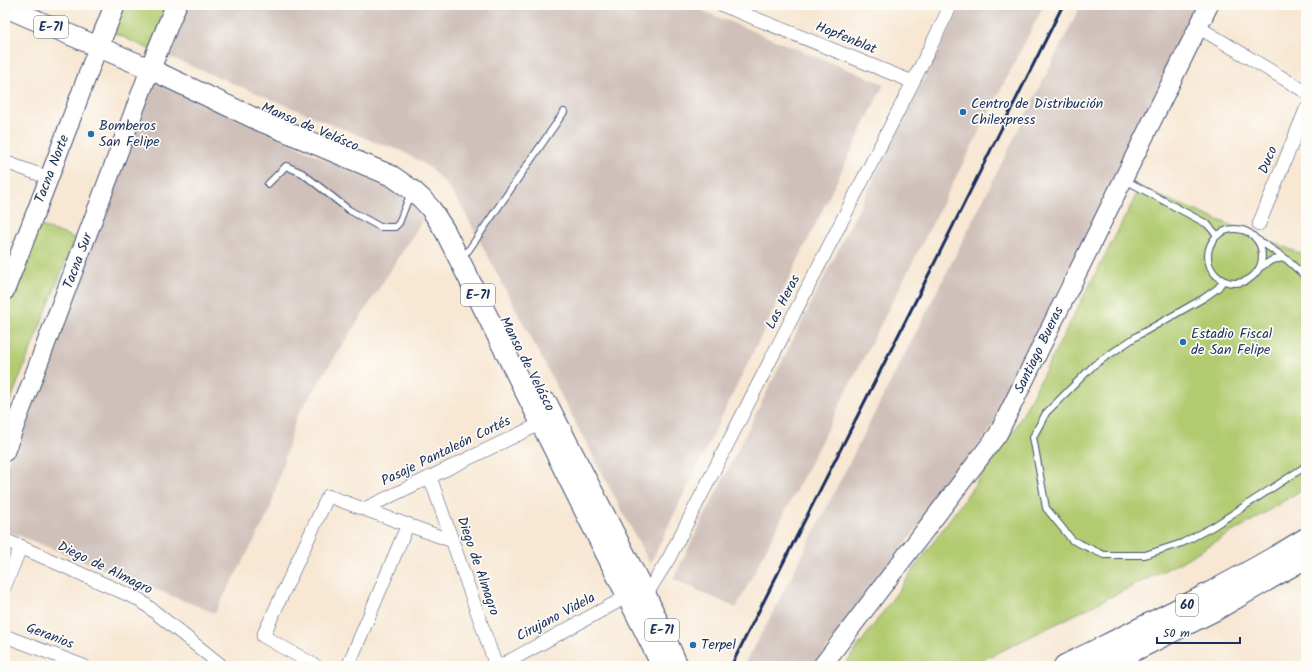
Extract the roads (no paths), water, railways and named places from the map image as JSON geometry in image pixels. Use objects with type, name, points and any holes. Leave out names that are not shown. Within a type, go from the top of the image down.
[{"type":"highway","name":"60","points":[[1065,666],[1146,626],[1306,539]]},
{"type":"highway","name":"60","points":[[1102,666],[1214,610],[1306,557]]},
{"type":"main road","name":"E-71","points":[[30,5],[100,42]]},
{"type":"main road","points":[[100,42],[115,5]]},
{"type":"main road","points":[[152,64],[176,5]]},
{"type":"main road","name":"E-71","points":[[5,7],[100,42],[152,64]]},
{"type":"main road","name":"Manso de Velásco","points":[[152,64],[258,120],[386,174],[412,190],[431,209],[445,231],[542,423],[636,599],[678,666]]},
{"type":"main road","name":"Manso de Velásco","points":[[152,64],[387,160],[408,172],[428,187],[445,207],[468,251],[636,599],[662,666]]},
{"type":"street","name":"Hopfenblat","points":[[722,5],[913,82]]},
{"type":"street","name":"Las Heras","points":[[636,599],[669,558],[951,5]]},
{"type":"street","name":"Santiago Bueras","points":[[822,666],[998,434],[1209,5]]},
{"type":"street","points":[[1198,27],[1306,92]]},
{"type":"street","name":"Tacna Norte","points":[[5,291],[100,42]]},
{"type":"street","name":"Tacna Sur","points":[[5,452],[152,64]]},
{"type":"street","name":"Duco","points":[[1259,224],[1306,109]]},
{"type":"street","points":[[5,162],[49,178]]},
{"type":"street","name":"Pasaje Pantaleón Cortés","points":[[364,508],[542,423]]},
{"type":"street","name":"Diego de Almagro","points":[[430,477],[496,666]]},
{"type":"street","points":[[316,666],[263,636],[328,496],[452,541]]},
{"type":"street","points":[[348,666],[408,524]]},
{"type":"street","name":"Diego de Almagro","points":[[5,540],[140,600],[222,666]]},
{"type":"street","points":[[5,586],[21,546]]},
{"type":"street","name":"Cirujano Videla","points":[[500,666],[636,599]]},
{"type":"street","name":"Geranios","points":[[5,636],[84,666]]},
{"type":"lane","points":[[468,251],[564,112]]},
{"type":"lane","points":[[268,184],[286,166],[302,173],[349,210],[380,228],[395,227],[399,223],[412,190]]},
{"type":"lane","points":[[1123,179],[1207,224],[1217,235]]},
{"type":"lane","points":[[1285,258],[1272,260],[1265,263],[1255,275],[1248,280],[1235,283],[1223,281],[1216,276],[1209,263],[1208,256],[1209,248],[1217,235],[1231,229],[1238,228],[1252,234],[1285,258],[1306,277]]},
{"type":"lane","points":[[1257,239],[1263,253],[1260,268]]},
{"type":"lane","points":[[1223,281],[1218,288],[1204,298],[1137,336],[1094,365],[1046,412],[1033,437],[1046,508],[1072,540],[1104,555],[1145,555],[1182,543],[1214,526],[1303,468],[1306,463]]},
{"type":"railway","points":[[731,666],[1063,5]]},
{"type":"place","name":"Centro de Distribución Chilexpress","points":[[963,112]]},
{"type":"place","name":"Bomberos San Felipe","points":[[91,134]]},
{"type":"place","name":"Estadio Fiscal de San Felipe","points":[[1183,342]]},
{"type":"place","name":"Terpel","points":[[693,645]]}]
